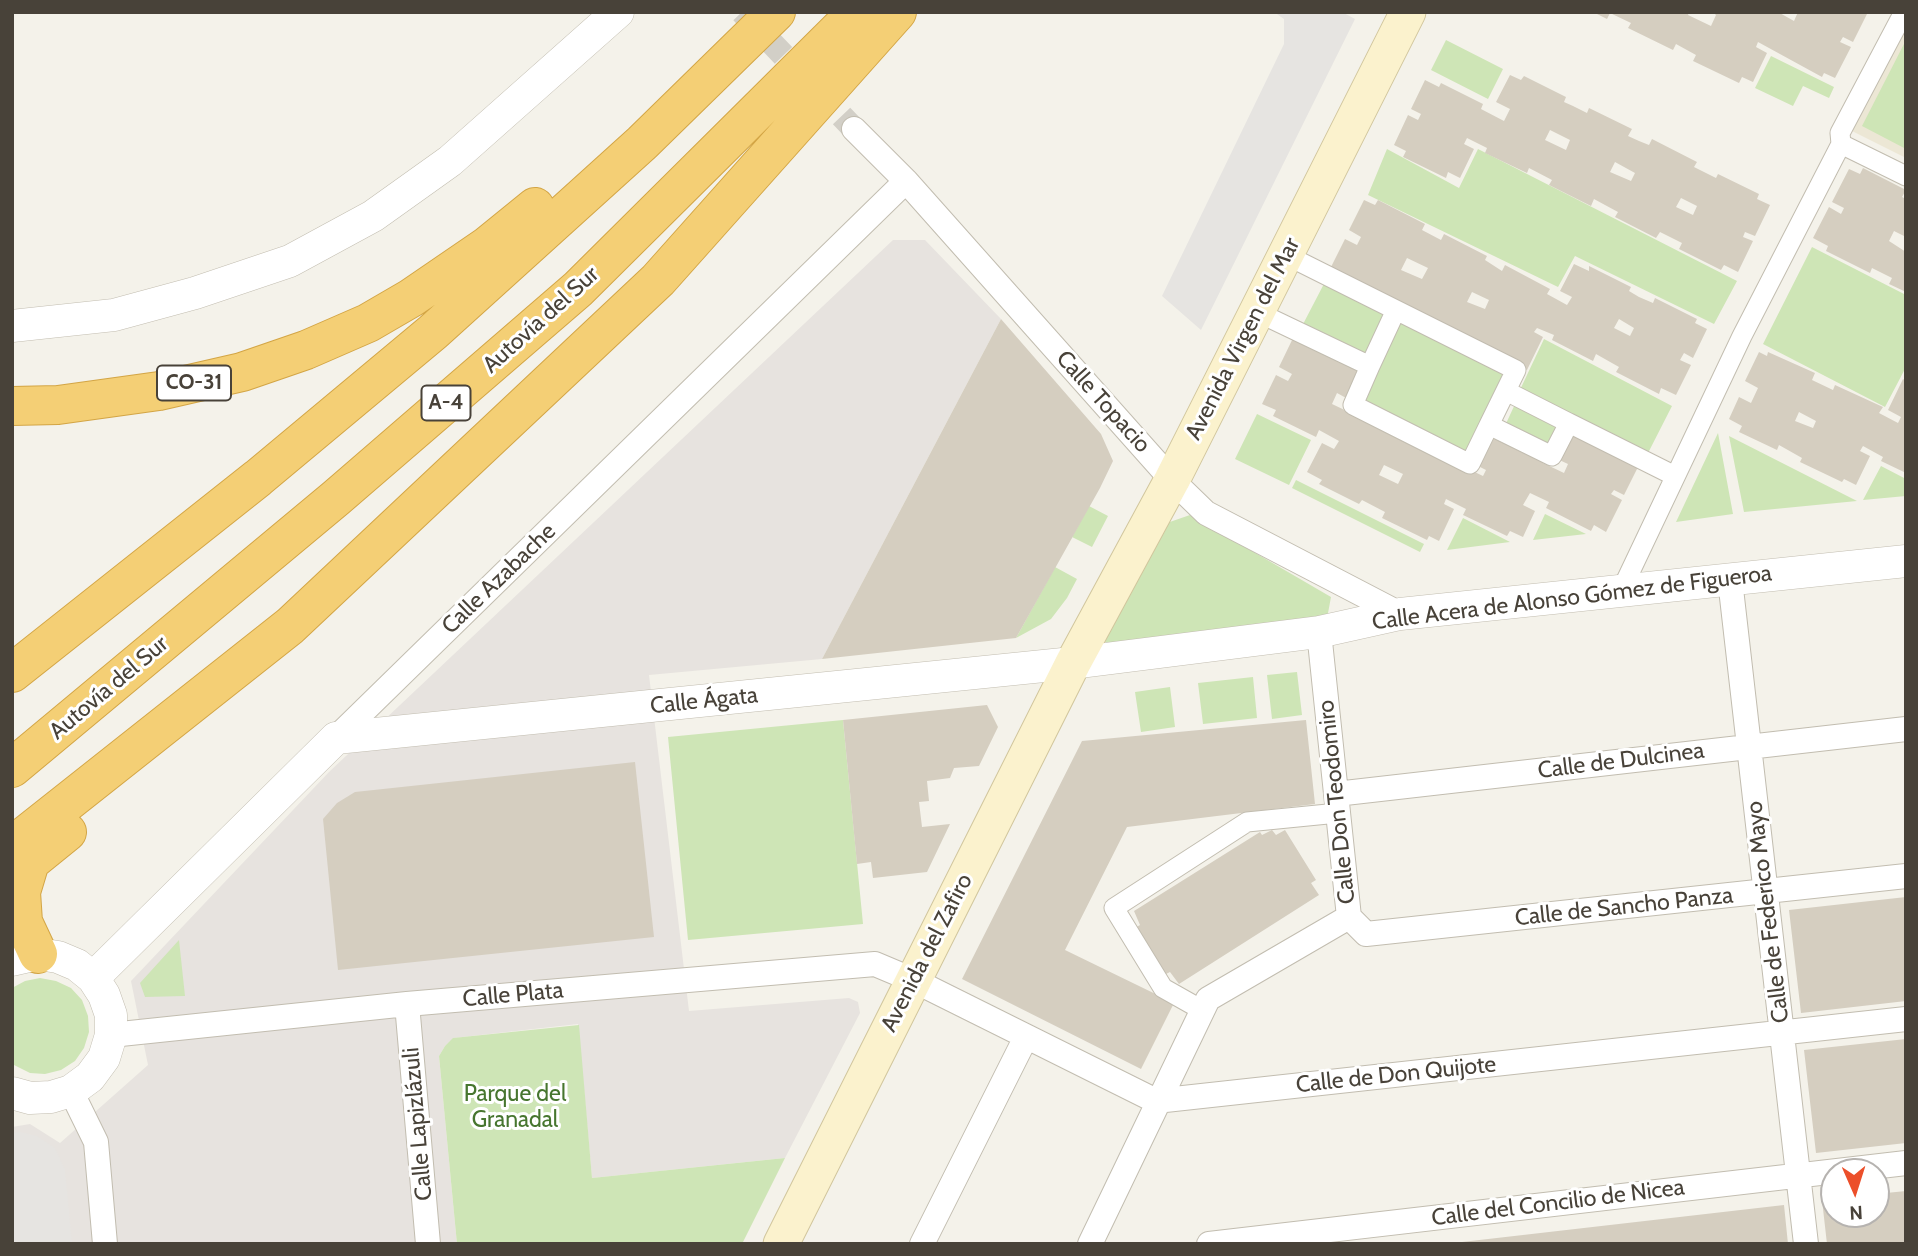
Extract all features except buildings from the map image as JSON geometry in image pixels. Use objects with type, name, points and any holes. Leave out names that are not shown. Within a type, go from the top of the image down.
[{"type":"highway","name":"A-4","points":[[12,673],[258,478],[433,332],[642,143],[776,12]]},
{"type":"highway","name":"Autovía del Sur","points":[[12,768],[326,507],[578,289],[857,12]]},
{"type":"highway","points":[[658,280],[897,12]]},
{"type":"highway","points":[[25,957],[21,892],[30,862],[127,782],[658,280],[914,12]]},
{"type":"highway","name":"CO-31","points":[[12,406],[58,405],[159,391],[242,372],[306,351],[368,323],[487,246],[577,172],[642,143]]},
{"type":"highway","points":[[12,846],[289,626]]},
{"type":"main road","name":"Avenida Virgen del Mar","points":[[1073,663],[1172,480],[1408,12]]},
{"type":"main road","name":"Avenida del Zafiro","points":[[781,1244],[1073,663]]},
{"type":"street","points":[[12,326],[114,315],[194,293],[290,261],[373,216],[450,161],[618,12]]},
{"type":"street","points":[[1621,591],[1758,304],[1841,144],[1840,132],[1904,12]]},
{"type":"street","name":"Calle Topacio","points":[[854,129],[906,181],[1172,480],[1206,513],[1400,614]]},
{"type":"street","points":[[1841,144],[1906,176]]},
{"type":"street","name":"Calle Azabache","points":[[93,978],[906,181]]},
{"type":"street","points":[[1286,255],[1396,310],[1516,370],[1470,464],[1353,405],[1396,310]]},
{"type":"street","points":[[1257,312],[1370,366]]},
{"type":"street","points":[[1506,391],[1675,476]]},
{"type":"street","points":[[1489,425],[1552,456],[1569,423]]},
{"type":"street","name":"Calle Acera de Alonso Gómez de Figueroa","points":[[1073,663],[1319,632],[1400,614],[1906,561]]},
{"type":"street","name":"Calle de Federico Mayo","points":[[1730,580],[1806,1244]]},
{"type":"street","name":"Calle Don Teodomiro","points":[[1090,1244],[1156,1101],[1208,999],[1349,917],[1319,632]]},
{"type":"street","name":"Calle Ágata","points":[[336,738],[1073,663]]},
{"type":"street","name":"Calle de Dulcinea","points":[[1337,804],[1749,747],[1906,729]]},
{"type":"street","points":[[1202,1010],[1163,988],[1114,908],[1247,822],[1337,804]]},
{"type":"street","name":"Calle de Sancho Panza","points":[[1349,917],[1366,934],[1906,876]]},
{"type":"street","points":[[12,1093],[30,1097],[51,1097],[71,1091],[90,1077],[104,1058],[111,1035],[107,1005],[93,978],[77,965],[58,957],[25,957]]},
{"type":"street","name":"Calle Plata","points":[[111,1035],[407,1004],[875,964],[913,980]]},
{"type":"street","points":[[913,980],[1156,1101]]},
{"type":"street","name":"Calle Lapizlázuli","points":[[407,1004],[428,1244]]},
{"type":"street","name":"Calle de Don Quijote","points":[[1156,1101],[1906,1019]]},
{"type":"street","points":[[922,1244],[1026,1037]]},
{"type":"street","points":[[71,1091],[96,1142],[105,1244]]},
{"type":"street","name":"Calle del Concilio de Nicea","points":[[1209,1244],[1906,1163]]},
{"type":"shaded area","points":[[1274,12],[1342,12],[1355,19],[1201,330],[1162,296],[1284,44],[1284,19]]},
{"type":"shaded area","points":[[1906,16],[1906,158],[1848,129]]},
{"type":"shaded area","points":[[893,240],[925,240],[1001,319],[822,659],[649,675],[689,1011],[849,998],[858,1002],[860,1013],[785,1158],[592,1178],[578,1024],[454,1038],[439,1056],[457,1244],[12,1244],[12,1127],[30,1124],[60,1143],[148,1065],[131,981],[329,772]]},
{"type":"shaded area","points":[[12,1133],[37,1136],[55,1148],[65,1170],[72,1244],[12,1244]]},
{"type":"green space","points":[[1446,40],[1503,69],[1488,99],[1431,70]]},
{"type":"green space","points":[[1906,40],[1906,149],[1862,126]]},
{"type":"green space","points":[[1771,56],[1834,87],[1829,98],[1803,86],[1793,106],[1755,88]]},
{"type":"green space","points":[[1387,149],[1459,188],[1478,149],[1737,281],[1714,324],[1575,256],[1558,287],[1368,195]]},
{"type":"green space","points":[[1812,247],[1906,295],[1906,367],[1885,407],[1763,344]]},
{"type":"green space","points":[[1327,278],[1393,311],[1368,361],[1301,328]]},
{"type":"green space","points":[[1401,317],[1512,371],[1469,458],[1358,404]]},
{"type":"green space","points":[[1544,339],[1672,406],[1647,455],[1518,394]]},
{"type":"green space","points":[[1516,402],[1564,425],[1551,453],[1503,430]]},
{"type":"green space","points":[[1257,414],[1311,440],[1289,485],[1235,459]]},
{"type":"green space","points":[[1718,433],[1733,514],[1676,522]]},
{"type":"green space","points":[[1729,436],[1857,501],[1744,512]]},
{"type":"green space","points":[[1881,466],[1906,479],[1906,496],[1863,500]]},
{"type":"green space","points":[[1296,480],[1424,544],[1420,552],[1292,488]]},
{"type":"green space","points":[[1089,506],[1108,516],[1092,547],[1072,537]]},
{"type":"green space","points":[[1545,514],[1586,534],[1533,540]]},
{"type":"green space","points":[[1190,515],[1331,597],[1326,624],[1124,653],[1102,640],[1164,524]]},
{"type":"green space","points":[[1463,518],[1510,542],[1447,550]]},
{"type":"green space","points":[[1055,567],[1077,579],[1067,598],[1051,619],[1016,638]]},
{"type":"green space","points":[[1297,672],[1302,715],[1272,719],[1267,675]]},
{"type":"green space","points":[[1253,677],[1257,718],[1203,724],[1198,683]]},
{"type":"green space","points":[[1170,687],[1175,727],[1141,732],[1135,692]]},
{"type":"green space","points":[[843,720],[863,924],[688,940],[668,737]]},
{"type":"green space","points":[[179,940],[185,996],[145,997],[140,983]]},
{"type":"green space","points":[[40,978],[71,988],[82,1000],[88,1016],[89,1032],[84,1048],[75,1061],[61,1070],[45,1074],[30,1073],[12,1064],[12,988],[25,981]]},
{"type":"green space","name":"Parque del Granadal","points":[[579,1025],[592,1178],[785,1158],[742,1244],[457,1244],[439,1056],[453,1038]]},
{"type":"tunnel","points":[[742,12],[854,129]]}]
